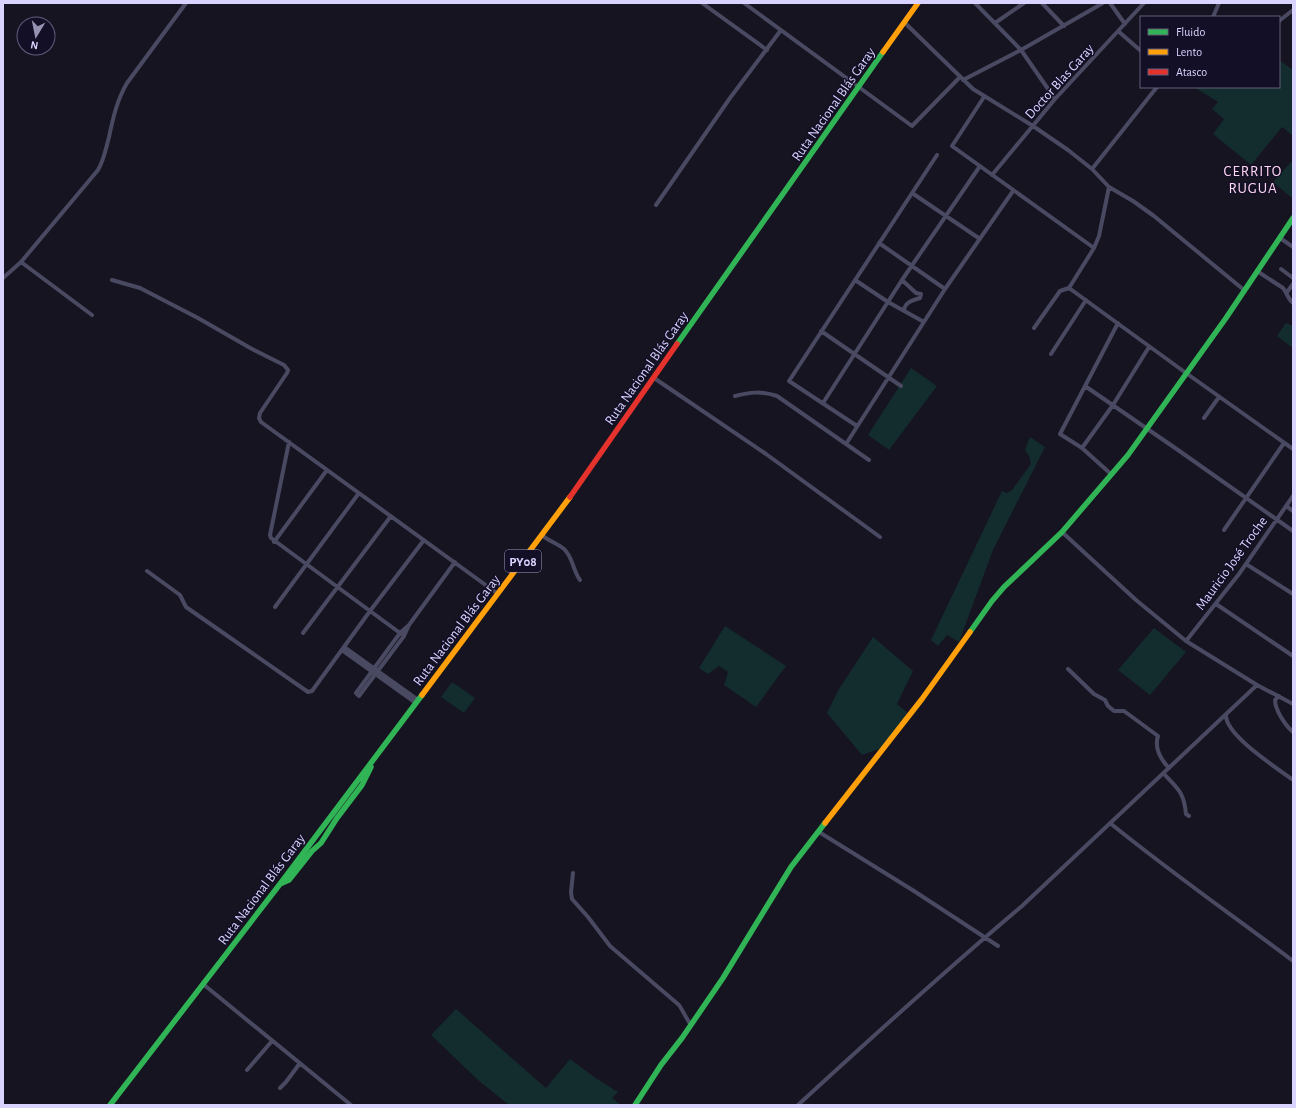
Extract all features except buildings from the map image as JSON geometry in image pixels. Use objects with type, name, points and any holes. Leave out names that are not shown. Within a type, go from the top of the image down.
[{"type":"main road","name":"Ruta Nacional Blás Garay","points":[[110,1105],[280,884],[542,535],[918,3]]},
{"type":"main road","points":[[635,1105],[722,978],[791,867],[920,701],[996,596],[1062,532],[1112,474],[1148,429],[1226,318],[1256,271],[1293,218]]},
{"type":"street","points":[[3,278],[21,262],[98,170],[103,160],[121,93],[186,3]]},
{"type":"street","points":[[702,3],[767,50]]},
{"type":"street","points":[[744,3],[912,126],[962,79],[1020,50],[1103,3]]},
{"type":"street","points":[[975,3],[1020,50],[1055,99]]},
{"type":"street","points":[[994,23],[1024,3]]},
{"type":"street","points":[[1042,3],[1064,26]]},
{"type":"street","points":[[1110,3],[1125,24]]},
{"type":"street","name":"Doctor Blas Garay","points":[[992,175],[1055,99],[1144,3]]},
{"type":"street","points":[[1213,16],[1217,4]]},
{"type":"street","points":[[1280,20],[1293,10]]},
{"type":"street","points":[[905,23],[973,89],[1033,126],[1068,150],[1092,169],[1109,187],[1133,201],[1154,216],[1244,290]]},
{"type":"street","points":[[656,205],[730,98],[781,30]]},
{"type":"street","points":[[1118,31],[1140,50]]},
{"type":"street","points":[[1092,169],[1156,88]]},
{"type":"street","points":[[984,96],[952,146],[1094,248]]},
{"type":"street","points":[[857,426],[789,381],[937,155]]},
{"type":"street","points":[[823,403],[902,280],[980,166]]},
{"type":"street","points":[[1034,328],[1060,291],[1069,288],[1094,248],[1099,236],[1109,187]]},
{"type":"street","points":[[846,444],[945,289],[1013,191]]},
{"type":"street","points":[[912,193],[980,239]]},
{"type":"street","points":[[1280,238],[1293,247]]},
{"type":"street","points":[[879,243],[945,289]]},
{"type":"street","points":[[21,262],[92,315]]},
{"type":"street","points":[[1281,269],[1293,278]]},
{"type":"street","points":[[1256,271],[1287,292],[1291,302],[1293,303]]},
{"type":"street","points":[[112,280],[140,288],[284,365],[288,370],[288,373],[260,413],[259,418],[261,422],[498,594]]},
{"type":"street","points":[[855,280],[888,302],[924,322]]},
{"type":"street","points":[[902,280],[916,293],[921,294],[920,298],[910,301],[904,310]]},
{"type":"street","points":[[1287,292],[1293,284]]},
{"type":"street","points":[[1069,288],[1149,347],[1293,449]]},
{"type":"street","points":[[1051,354],[1086,300]]},
{"type":"street","points":[[1112,474],[1082,448],[1060,434],[1118,323]]},
{"type":"street","points":[[822,331],[901,386]]},
{"type":"street","points":[[1082,448],[1113,405],[1149,347]]},
{"type":"street","points":[[654,378],[766,454],[880,537]]},
{"type":"street","points":[[1085,386],[1293,531]]},
{"type":"street","points":[[735,396],[753,392],[766,392],[777,396],[869,460]]},
{"type":"street","points":[[1204,418],[1219,397]]},
{"type":"street","points":[[289,442],[270,534],[271,538],[274,542],[402,635]]},
{"type":"street","points":[[1224,530],[1284,443]]},
{"type":"street","points":[[274,542],[328,470]]},
{"type":"street","points":[[274,607],[359,493]]},
{"type":"street","name":"Mauricio José Troche","points":[[1186,641],[1246,564],[1293,496]]},
{"type":"street","points":[[1286,506],[1293,511]]},
{"type":"street","points":[[303,633],[391,516]]},
{"type":"street","points":[[1062,532],[1136,600],[1186,641],[1257,685],[1293,704]]},
{"type":"street","points":[[542,535],[564,549],[575,567],[576,574],[580,580]]},
{"type":"street","points":[[147,571],[180,595],[186,607],[308,692],[312,691],[424,540]]},
{"type":"street","points":[[375,671],[359,696],[356,693],[375,671],[455,562]]},
{"type":"street","points":[[1246,564],[1293,594]]},
{"type":"street","points":[[1216,604],[1293,656]]},
{"type":"street","points":[[343,648],[417,702]]},
{"type":"street","points":[[1068,669],[1094,694],[1105,700],[1108,706],[1114,711],[1124,711],[1158,736],[1156,742],[1157,748],[1164,763],[1169,768]]},
{"type":"street","points":[[798,1105],[864,1044],[1022,906],[1257,685]]},
{"type":"street","points":[[1278,696],[1275,700],[1275,706],[1286,726],[1293,732]]},
{"type":"street","points":[[1226,715],[1226,720],[1242,742],[1293,780]]},
{"type":"street","points":[[1164,774],[1178,789],[1185,803],[1186,814],[1189,816]]},
{"type":"street","points":[[1110,823],[1158,862],[1180,876],[1293,961]]},
{"type":"street","points":[[819,832],[998,946]]},
{"type":"street","points":[[574,873],[571,892],[572,899],[610,946],[679,1005],[691,1025]]},
{"type":"street","points":[[202,984],[351,1105]]},
{"type":"street","points":[[247,1070],[272,1041]]},
{"type":"street","points":[[280,1088],[300,1063]]},
{"type":"green space","points":[[1280,61],[1293,70],[1293,136],[1282,127],[1251,165],[1213,134],[1224,119],[1212,109],[1218,102],[1196,88],[1280,88]]},
{"type":"green space","points":[[1293,160],[1293,199],[1273,182]]},
{"type":"green space","points":[[1286,323],[1293,326],[1293,348],[1277,336]]},
{"type":"green space","points":[[911,368],[937,386],[889,450],[868,435]]},
{"type":"green space","points":[[1030,437],[1045,447],[993,550],[959,642],[947,635],[938,646],[931,640],[1002,491],[1007,493],[1012,490],[1031,464],[1030,458],[1025,450]]},
{"type":"green space","points":[[725,626],[786,666],[756,707],[724,685],[728,672],[719,666],[708,674],[699,668]]},
{"type":"green space","points":[[1154,628],[1186,652],[1150,695],[1118,670]]},
{"type":"green space","points":[[873,637],[913,671],[897,704],[908,713],[882,748],[862,755],[827,713],[839,689]]},
{"type":"green space","points":[[452,682],[475,698],[464,713],[441,697]]},
{"type":"green space","points":[[456,1009],[546,1088],[570,1059],[618,1092],[612,1098],[621,1105],[509,1105],[478,1080],[431,1035]]},
{"type":"traffic: fast","points":[[677,344],[883,52]]},
{"type":"traffic: fast","points":[[970,632],[1004,587],[1062,532],[1128,455],[1226,318],[1293,218]]},
{"type":"traffic: fast","points":[[110,1105],[280,884],[422,695]]},
{"type":"traffic: fast","points":[[280,884],[289,880],[312,851],[321,843],[337,818],[362,785],[371,767]]},
{"type":"traffic: fast","points":[[635,1105],[661,1065],[682,1038],[723,978],[791,867],[825,823]]},
{"type":"traffic: slow","points":[[883,52],[918,3]]},
{"type":"traffic: slow","points":[[422,695],[570,497]]},
{"type":"traffic: slow","points":[[825,823],[922,699],[970,632]]},
{"type":"traffic: jam","points":[[570,497],[677,344]]},
{"type":"district","name":"CERRITO RUGUA","points":[[1253,180]]}]
